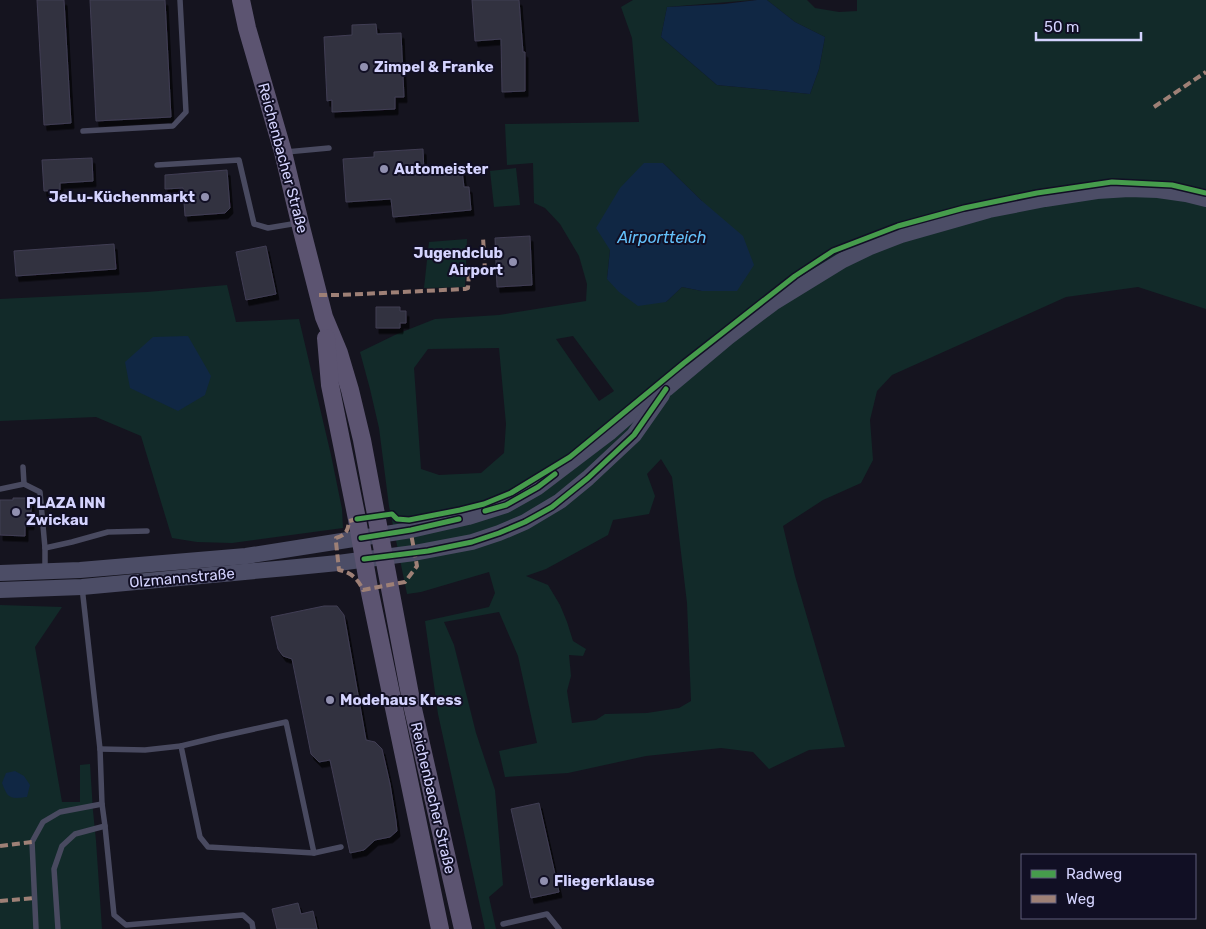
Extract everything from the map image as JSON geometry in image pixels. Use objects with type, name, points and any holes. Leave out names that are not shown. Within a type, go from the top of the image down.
[{"type":"main road","name":"Reichenbacher Straße","points":[[240,0],[283,152],[324,317],[339,353],[350,390],[362,440],[412,700],[463,929]]},
{"type":"main road","points":[[666,389],[728,337],[774,303],[843,260],[901,235],[989,210],[1097,191],[1158,190],[1206,199]]},
{"type":"main road","name":"Reichenbacher Straße","points":[[324,317],[330,385],[440,929]]},
{"type":"main road","name":"Olzmannstraße","points":[[0,573],[80,570],[246,556],[411,530],[468,517],[506,505],[538,487],[609,433],[642,403],[666,389]]},
{"type":"main road","name":"Olzmannstraße","points":[[0,590],[82,587],[287,568],[364,560],[472,542],[525,522],[552,507],[588,478],[634,436],[666,389]]},
{"type":"lane","points":[[83,131],[173,126],[186,112],[180,0]]},
{"type":"lane","points":[[283,152],[329,148]]},
{"type":"lane","points":[[157,164],[239,160],[254,224],[268,228],[300,223]]},
{"type":"lane","points":[[23,467],[24,484]]},
{"type":"lane","points":[[0,489],[24,484],[40,492],[45,572]]},
{"type":"lane","points":[[45,548],[108,532],[147,531]]},
{"type":"lane","points":[[80,570],[100,748],[102,804],[106,826],[114,915],[126,926],[243,915],[252,923],[253,929]]},
{"type":"lane","points":[[100,748],[145,750],[181,746],[286,722],[314,853]]},
{"type":"lane","points":[[181,746],[200,837],[208,847],[314,853],[341,847]]},
{"type":"lane","points":[[36,929],[32,842],[43,822],[60,812],[102,804]]},
{"type":"lane","points":[[58,929],[54,869],[62,846],[75,834],[106,826]]},
{"type":"lane","points":[[503,924],[547,914],[559,929]]},
{"type":"green space","points":[[633,0],[753,0],[667,7],[661,37],[717,85],[810,94],[819,69],[825,37],[795,22],[767,0],[807,0],[815,8],[839,12],[857,11],[857,0],[1206,0],[1206,309],[1138,287],[1066,297],[892,375],[877,391],[870,420],[873,460],[861,483],[823,500],[783,526],[795,576],[845,747],[809,750],[769,769],[753,752],[721,748],[646,756],[568,773],[505,777],[499,751],[537,743],[518,656],[499,612],[444,622],[454,645],[476,733],[495,790],[503,885],[489,897],[496,929],[485,929],[438,714],[425,621],[489,607],[495,593],[489,572],[421,592],[407,594],[389,506],[379,428],[360,352],[397,334],[435,319],[499,315],[586,301],[587,284],[579,256],[560,224],[545,208],[534,203],[533,163],[507,165],[505,124],[639,122],[632,38],[621,7]],"holes":[[[663,163],[702,201],[702,291],[682,287],[666,302],[607,279],[610,250]],[[573,336],[614,391],[599,401],[556,339]],[[499,348],[506,424],[504,453],[481,473],[439,475],[421,469],[414,368],[428,349]],[[661,459],[672,477],[687,603],[691,701],[679,708],[647,713],[605,714],[596,720],[572,723],[567,691],[571,676],[569,655],[583,656],[586,649],[573,641],[560,605],[548,585],[526,576],[546,569],[608,535],[613,520],[649,514],[655,496],[647,474]]]},
{"type":"green space","points":[[516,168],[520,205],[494,207],[490,171]]},
{"type":"green space","points":[[467,239],[465,287],[424,288],[429,242]]},
{"type":"green space","points":[[227,285],[236,322],[299,319],[331,455],[342,509],[343,528],[232,543],[197,542],[172,538],[141,436],[96,417],[0,421],[0,299],[147,292]]},
{"type":"green space","points":[[0,605],[62,607],[35,647],[62,802],[80,802],[80,765],[90,764],[102,929],[0,929]]},
{"type":"water","points":[[767,0],[795,22],[825,37],[819,69],[810,94],[717,85],[661,37],[667,7]]},
{"type":"water","name":"Airportteich","points":[[644,163],[663,163],[702,201],[743,236],[754,265],[737,291],[702,291],[682,287],[666,302],[638,306],[619,292],[607,279],[610,250],[596,228],[620,188]]},
{"type":"water","points":[[188,336],[211,376],[205,395],[178,411],[130,388],[125,362],[153,337]]},
{"type":"water","points":[[15,771],[24,776],[30,785],[27,797],[10,797],[4,788],[2,783],[6,773]]},
{"type":"building","points":[[37,0],[64,0],[71,123],[44,125]]},
{"type":"building","points":[[90,0],[165,0],[171,117],[96,121]]},
{"type":"building","points":[[472,0],[519,0],[523,52],[525,52],[525,91],[502,92],[501,39],[475,41]]},
{"type":"building","name":"Zimpel & Franke","points":[[376,24],[377,34],[401,33],[404,97],[395,97],[395,109],[332,112],[332,100],[327,101],[324,37],[352,35],[352,25]]},
{"type":"building","points":[[423,149],[424,173],[462,170],[464,187],[469,187],[471,210],[393,217],[391,199],[346,202],[343,159],[374,157],[374,152]]},
{"type":"building","points":[[92,158],[93,181],[60,183],[60,190],[44,191],[42,160]]},
{"type":"building","points":[[227,170],[230,208],[225,213],[185,216],[183,188],[165,189],[165,175]]},
{"type":"building","name":"Jugendclub Airport","points":[[530,236],[532,285],[497,287],[495,238]]},
{"type":"building","points":[[114,244],[116,269],[16,276],[14,251]]},
{"type":"building","points":[[266,246],[276,294],[246,300],[236,252]]},
{"type":"building","points":[[376,307],[400,307],[400,311],[406,311],[406,323],[400,323],[400,328],[376,328]]},
{"type":"building","name":"PLAZA INN Zwickau","points":[[13,498],[31,498],[31,524],[25,524],[25,536],[0,535],[0,500],[13,500]]},
{"type":"building","name":"Modehaus Kress","points":[[324,606],[337,606],[344,615],[366,740],[375,742],[382,749],[396,821],[397,831],[390,837],[375,840],[364,850],[350,853],[330,760],[319,762],[311,754],[292,659],[283,656],[278,649],[271,617]]},
{"type":"building","points":[[539,803],[559,892],[531,898],[511,809]]},
{"type":"building","points":[[298,903],[301,914],[313,911],[317,929],[277,929],[272,909]]},
{"type":"marked path","points":[[1154,107],[1206,72]]},
{"type":"marked path","points":[[319,295],[468,288],[469,273],[485,271],[483,237]]},
{"type":"marked path","points":[[357,519],[349,521],[346,532],[336,538],[336,542],[339,570],[347,572],[354,577],[363,590],[405,582],[417,566],[410,528]]},
{"type":"marked path","points":[[0,846],[32,842]]},
{"type":"marked path","points":[[0,901],[34,898]]},
{"type":"cycle path","points":[[357,519],[392,514],[397,519],[409,520],[484,504],[511,493],[570,457],[684,363],[795,276],[833,251],[898,226],[964,208],[1037,193],[1112,182],[1172,185],[1206,193]]},
{"type":"cycle path","points":[[364,559],[428,551],[472,542],[525,522],[552,507],[588,478],[634,435],[666,389]]},
{"type":"cycle path","points":[[485,511],[506,505],[538,487],[555,474]]},
{"type":"cycle path","points":[[361,538],[411,530],[459,519]]},
{"type":"place","name":"Zimpel & Franke","points":[[364,67]]},
{"type":"place","name":"Automeister","points":[[384,169]]},
{"type":"place","name":"JeLu-Küchenmarkt","points":[[205,197]]},
{"type":"place","name":"Jugendclub Airport","points":[[513,262]]},
{"type":"place","name":"PLAZA INN Zwickau","points":[[16,512]]},
{"type":"place","name":"Modehaus Kress","points":[[330,700]]},
{"type":"place","name":"Fliegerklause","points":[[544,881]]}]
